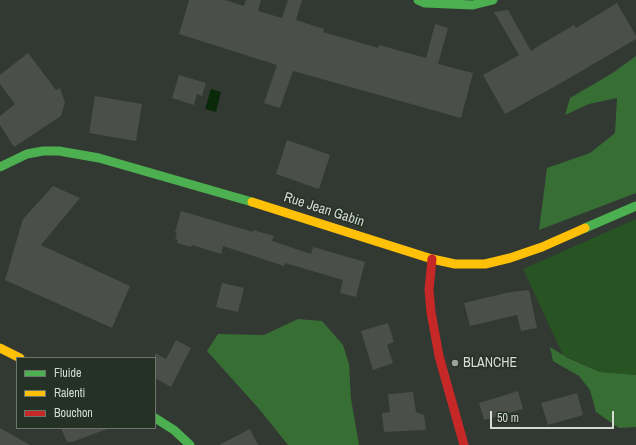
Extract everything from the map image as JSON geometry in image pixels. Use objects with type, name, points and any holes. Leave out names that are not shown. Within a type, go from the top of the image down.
[{"type":"street","points":[[418,0],[425,3],[473,5],[493,0]]},
{"type":"street","name":"Rue Jean Gabin","points":[[0,166],[27,154],[43,151],[59,151],[99,158],[223,193],[432,259],[455,264],[485,264],[510,258],[542,247],[636,206]]},
{"type":"street","points":[[432,259],[429,290],[438,356],[464,445]]},
{"type":"street","points":[[0,348],[18,357]]},
{"type":"street","points":[[156,419],[174,430],[190,445]]},
{"type":"shaded area","points":[[636,56],[636,193],[539,230],[547,168],[590,153],[615,133],[617,98],[589,104],[565,115],[570,98],[611,74]]},
{"type":"shaded area","points":[[211,89],[221,92],[216,112],[205,109]]},
{"type":"shaded area","points":[[636,219],[636,375],[600,372],[563,355],[523,269]]},
{"type":"shaded area","points":[[298,319],[322,321],[343,345],[349,364],[351,399],[359,445],[288,445],[260,410],[207,351],[218,334],[264,335]]},
{"type":"shaded area","points":[[550,347],[568,358],[600,372],[636,375],[636,427],[619,428],[596,412],[590,390],[579,376],[553,361]]},
{"type":"building","points":[[189,0],[225,0],[244,6],[246,0],[261,0],[258,11],[282,18],[288,0],[302,0],[296,20],[324,29],[323,32],[378,48],[379,45],[426,58],[435,24],[448,28],[438,64],[473,73],[461,118],[293,71],[280,108],[264,103],[277,65],[179,34]]},
{"type":"building","points":[[617,3],[636,36],[636,39],[505,114],[483,75],[519,55],[494,12],[508,10],[531,51],[574,25],[576,28]]},
{"type":"building","points":[[28,53],[56,90],[60,88],[65,103],[61,116],[14,147],[0,125],[0,116],[15,104],[0,84],[0,75]]},
{"type":"building","points":[[179,75],[206,83],[202,96],[197,94],[194,105],[172,98]]},
{"type":"building","points":[[95,96],[142,104],[136,141],[89,133]]},
{"type":"building","points":[[287,140],[330,155],[319,189],[276,174]]},
{"type":"building","points":[[53,186],[80,198],[41,245],[130,286],[112,328],[5,280],[23,219]]},
{"type":"building","points":[[181,211],[253,232],[253,230],[274,236],[272,241],[311,254],[313,247],[365,262],[356,297],[340,293],[343,280],[285,263],[284,266],[223,246],[221,254],[192,245],[191,247],[177,243],[178,240],[175,239],[177,233],[175,232]]},
{"type":"building","points":[[222,283],[244,288],[238,312],[216,307]]},
{"type":"building","points":[[529,290],[537,328],[521,331],[517,315],[470,326],[464,303],[510,292]]},
{"type":"building","points":[[388,323],[394,342],[387,345],[393,363],[373,370],[361,331]]},
{"type":"building","points":[[176,340],[191,348],[171,387],[156,379],[155,353],[166,359]]},
{"type":"building","points":[[518,391],[523,409],[484,420],[479,403]]},
{"type":"building","points":[[413,392],[416,412],[424,415],[426,430],[384,432],[382,413],[390,412],[388,394]]},
{"type":"building","points":[[577,393],[583,415],[548,425],[541,403]]},
{"type":"building","points":[[0,428],[30,445],[0,445]]},
{"type":"building","points":[[61,429],[107,429],[72,442],[67,442]]},
{"type":"building","points":[[250,429],[258,445],[219,445]]},
{"type":"traffic: fast","points":[[418,0],[425,3],[473,5],[493,0]]},
{"type":"traffic: fast","points":[[0,167],[27,154],[43,151],[59,151],[99,158],[252,202]]},
{"type":"traffic: fast","points":[[585,228],[636,206]]},
{"type":"traffic: fast","points":[[156,419],[174,430],[190,445]]},
{"type":"traffic: slow","points":[[252,202],[432,259],[455,264],[485,264],[510,258],[542,247],[585,228]]},
{"type":"traffic: slow","points":[[0,348],[18,357]]},
{"type":"traffic: jam","points":[[432,259],[429,290],[431,312],[439,356],[464,445]]},
{"type":"place","name":"BLANCHE","points":[[455,363]]}]
